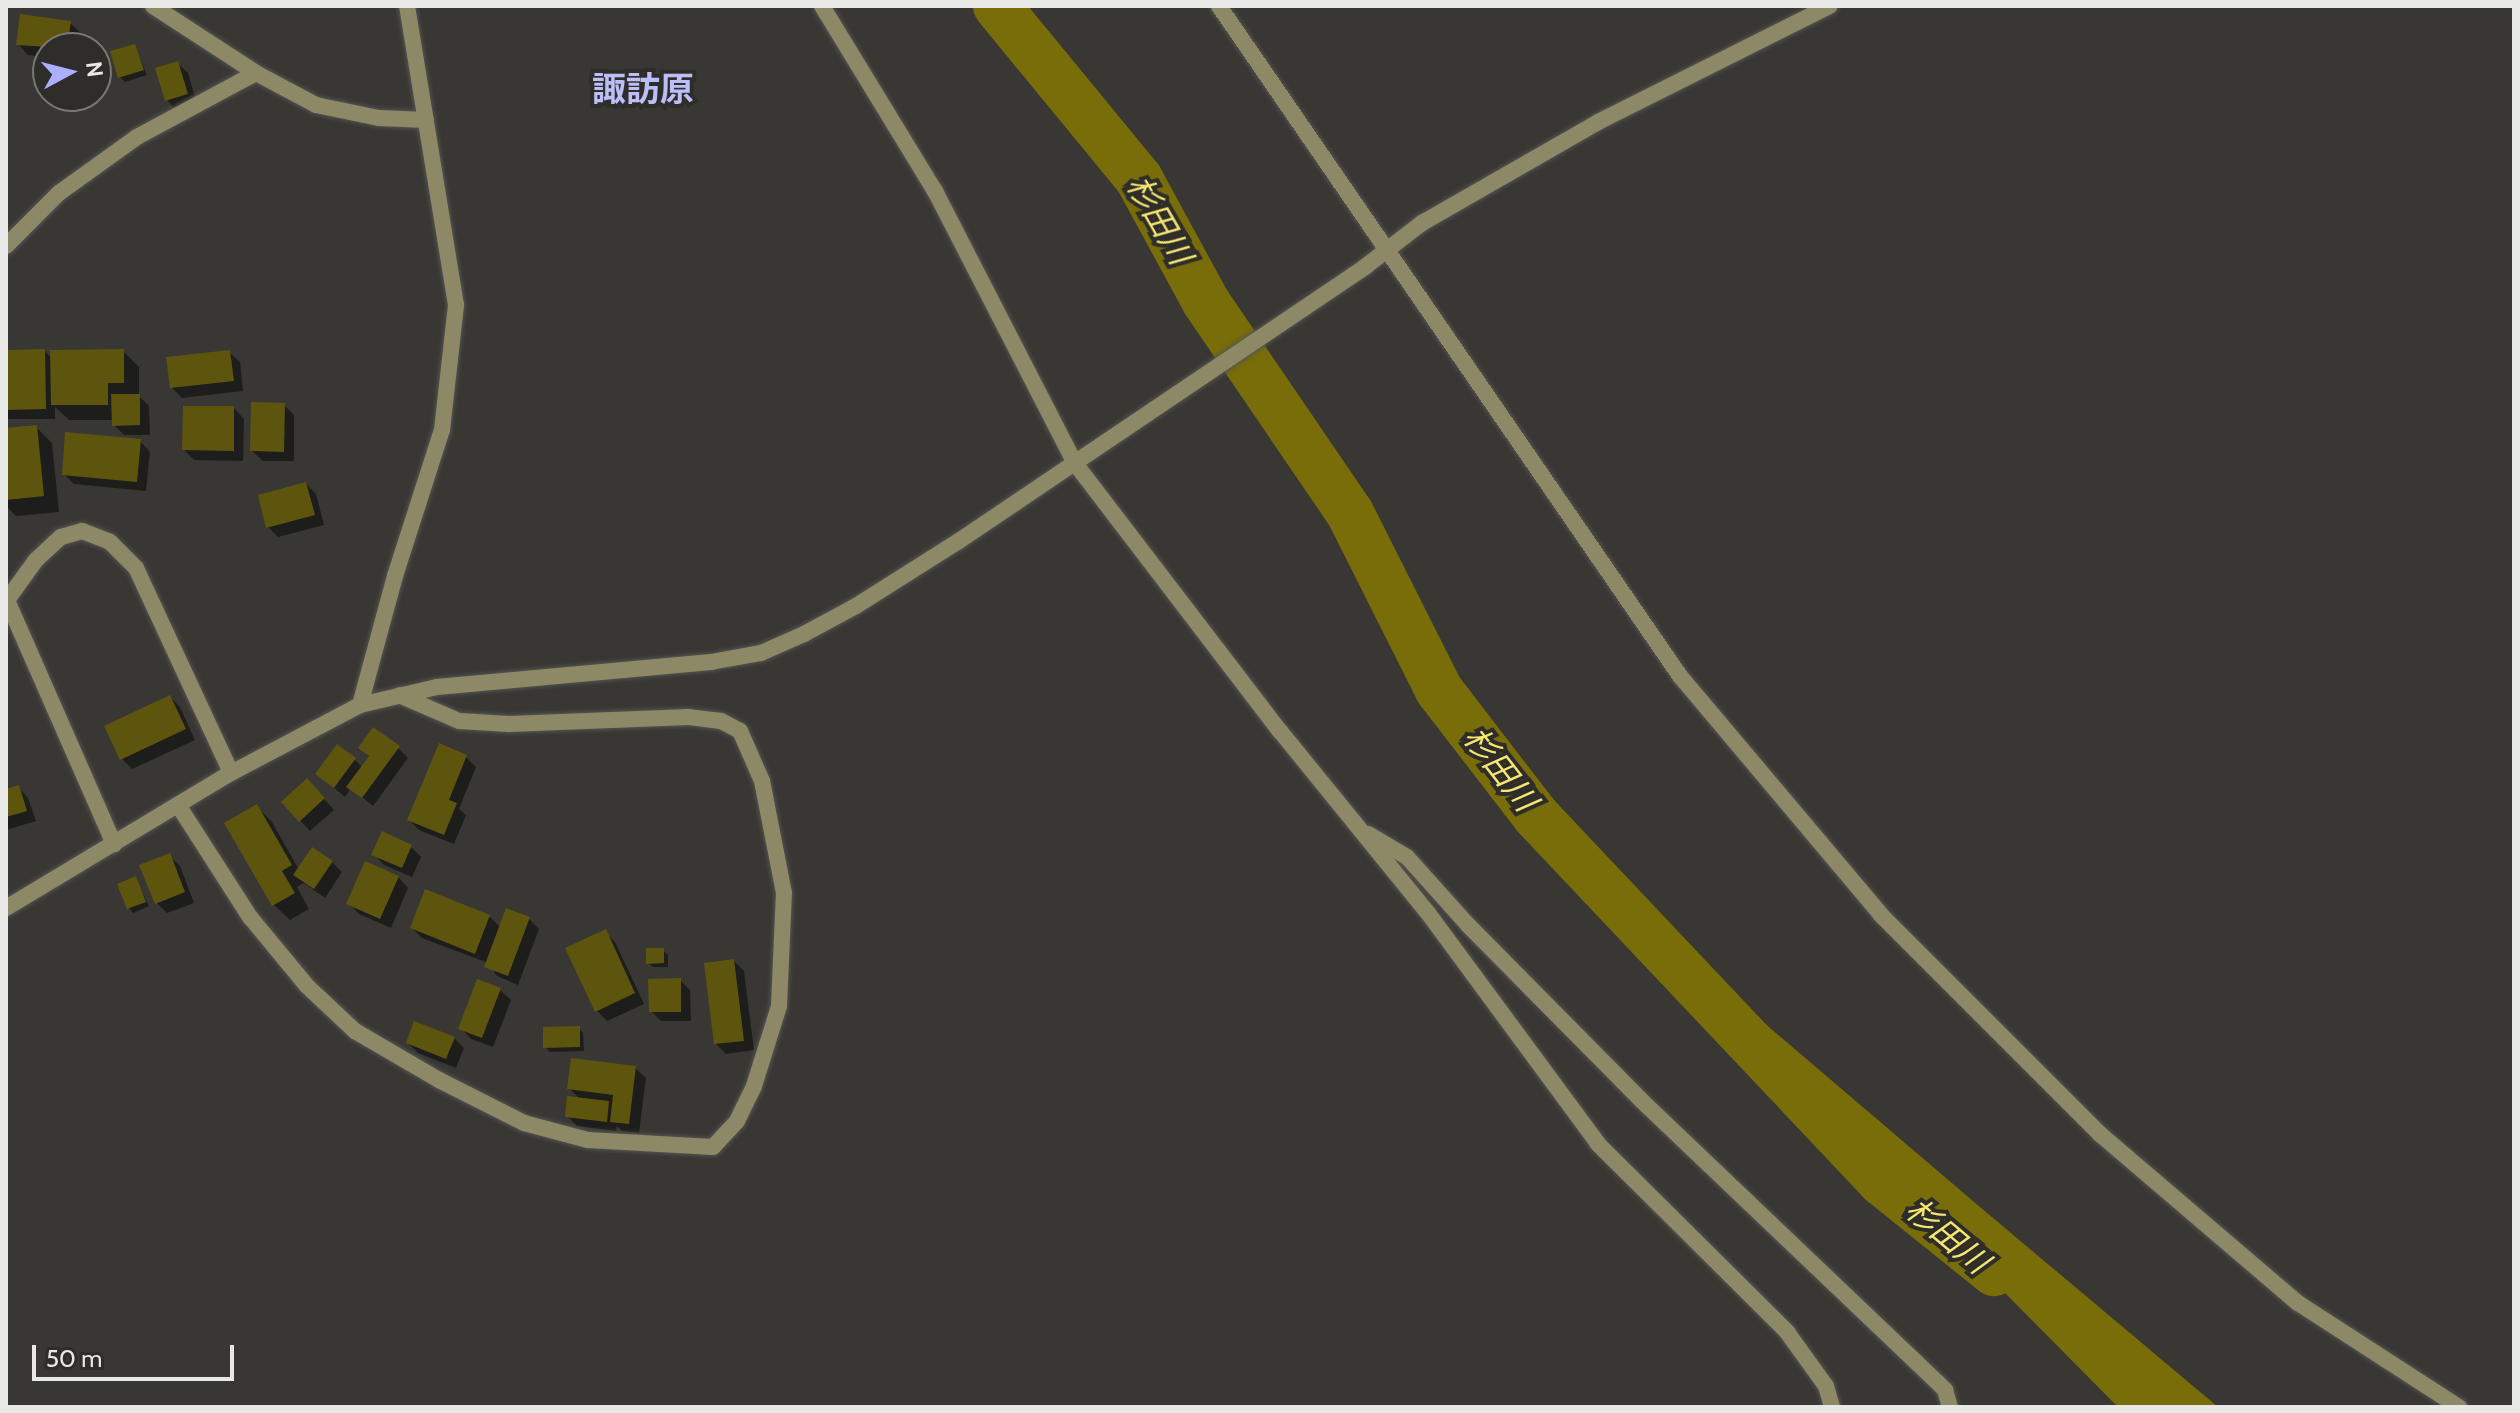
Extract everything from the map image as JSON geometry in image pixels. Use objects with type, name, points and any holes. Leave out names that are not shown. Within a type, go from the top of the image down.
[{"type":"street","points":[[153,6],[256,73],[316,105],[379,118],[426,120]]},
{"type":"street","points":[[360,705],[395,576],[442,430],[456,305],[407,6]]},
{"type":"street","points":[[822,6],[935,191],[1074,462],[1428,913],[1598,1144],[1787,1332],[1826,1386],[1832,1407]]},
{"type":"street","points":[[1219,6],[1680,676],[1881,915],[2100,1134],[2274,1283],[2298,1303],[2459,1407]]},
{"type":"street","points":[[6,908],[231,773],[360,705],[437,687],[711,662],[761,653],[856,606],[1366,266],[1422,223],[1598,122],[1830,6]]},
{"type":"street","points":[[6,246],[59,193],[137,137],[256,73]]},
{"type":"street","points":[[114,844],[7,599],[36,560],[61,537],[82,531],[110,542],[136,568],[231,773]]},
{"type":"street","points":[[178,805],[250,917],[307,986],[355,1031],[439,1080],[524,1123],[588,1140],[713,1147],[737,1121],[754,1086],[779,1006],[784,893],[762,781],[740,731],[721,721],[689,717],[509,724],[459,721],[399,695]]},
{"type":"street","points":[[1360,829],[1407,857],[1468,925],[1642,1101],[1945,1390],[1950,1407]]},
{"type":"shaded area","points":[[1594,878],[1980,1207],[2218,1407],[2118,1407]]},
{"type":"building","points":[[20,14],[71,21],[69,32],[32,32],[32,46],[16,45]]},
{"type":"building","points":[[135,44],[144,70],[118,78],[112,50]]},
{"type":"building","points":[[178,61],[188,94],[165,101],[155,68]]},
{"type":"building","points":[[45,349],[46,409],[6,410],[6,350]]},
{"type":"building","points":[[124,349],[124,383],[108,383],[108,405],[51,405],[50,350]]},
{"type":"building","points":[[230,350],[234,381],[170,388],[166,357]]},
{"type":"building","points":[[111,394],[140,394],[140,425],[112,426]]},
{"type":"building","points":[[251,402],[285,403],[284,452],[250,451]]},
{"type":"building","points":[[183,406],[234,406],[234,451],[182,450]]},
{"type":"building","points":[[37,425],[44,496],[6,500],[6,428]]},
{"type":"building","points":[[65,432],[141,439],[137,482],[62,475]]},
{"type":"building","points":[[306,482],[315,515],[266,528],[258,495]]},
{"type":"building","points":[[170,695],[186,729],[120,760],[104,726]]},
{"type":"building","points":[[373,727],[400,746],[362,798],[346,787],[369,756],[358,748]]},
{"type":"building","points":[[439,743],[467,755],[449,800],[457,803],[444,835],[407,820]]},
{"type":"building","points":[[337,744],[356,758],[334,788],[315,774]]},
{"type":"building","points":[[307,778],[325,798],[299,822],[281,802]]},
{"type":"building","points":[[19,785],[27,811],[6,817],[6,789]]},
{"type":"building","points":[[257,804],[292,865],[282,871],[295,893],[272,906],[224,823]]},
{"type":"building","points":[[382,831],[412,845],[402,868],[371,855]]},
{"type":"building","points":[[312,847],[333,861],[314,889],[293,875]]},
{"type":"building","points":[[170,853],[185,892],[155,904],[139,865]]},
{"type":"building","points":[[365,861],[399,876],[380,919],[346,904]]},
{"type":"building","points":[[136,876],[146,902],[127,909],[117,884]]},
{"type":"building","points":[[425,889],[490,915],[475,954],[410,928]]},
{"type":"building","points":[[506,908],[530,917],[508,976],[484,967]]},
{"type":"building","points":[[606,929],[635,993],[595,1012],[565,948]]},
{"type":"building","points":[[646,948],[664,948],[664,963],[646,964]]},
{"type":"building","points":[[734,959],[744,1041],[714,1044],[704,963]]},
{"type":"building","points":[[681,978],[681,1012],[649,1012],[648,979]]},
{"type":"building","points":[[477,979],[501,988],[482,1038],[458,1029]]},
{"type":"building","points":[[414,1021],[455,1037],[446,1059],[406,1043]]},
{"type":"building","points":[[580,1026],[580,1047],[543,1048],[543,1027]]},
{"type":"building","points":[[571,1058],[636,1066],[629,1124],[610,1122],[613,1095],[567,1089]]},
{"type":"building","points":[[567,1096],[609,1101],[607,1122],[565,1117]]},
{"type":"waterway","name":"杉田川","points":[[997,6],[1139,179],[1206,302],[1350,513],[1439,690],[1536,816],[1882,1182],[1994,1272]]},
{"type":"district","name":"諏訪原","points":[[643,90]]}]
